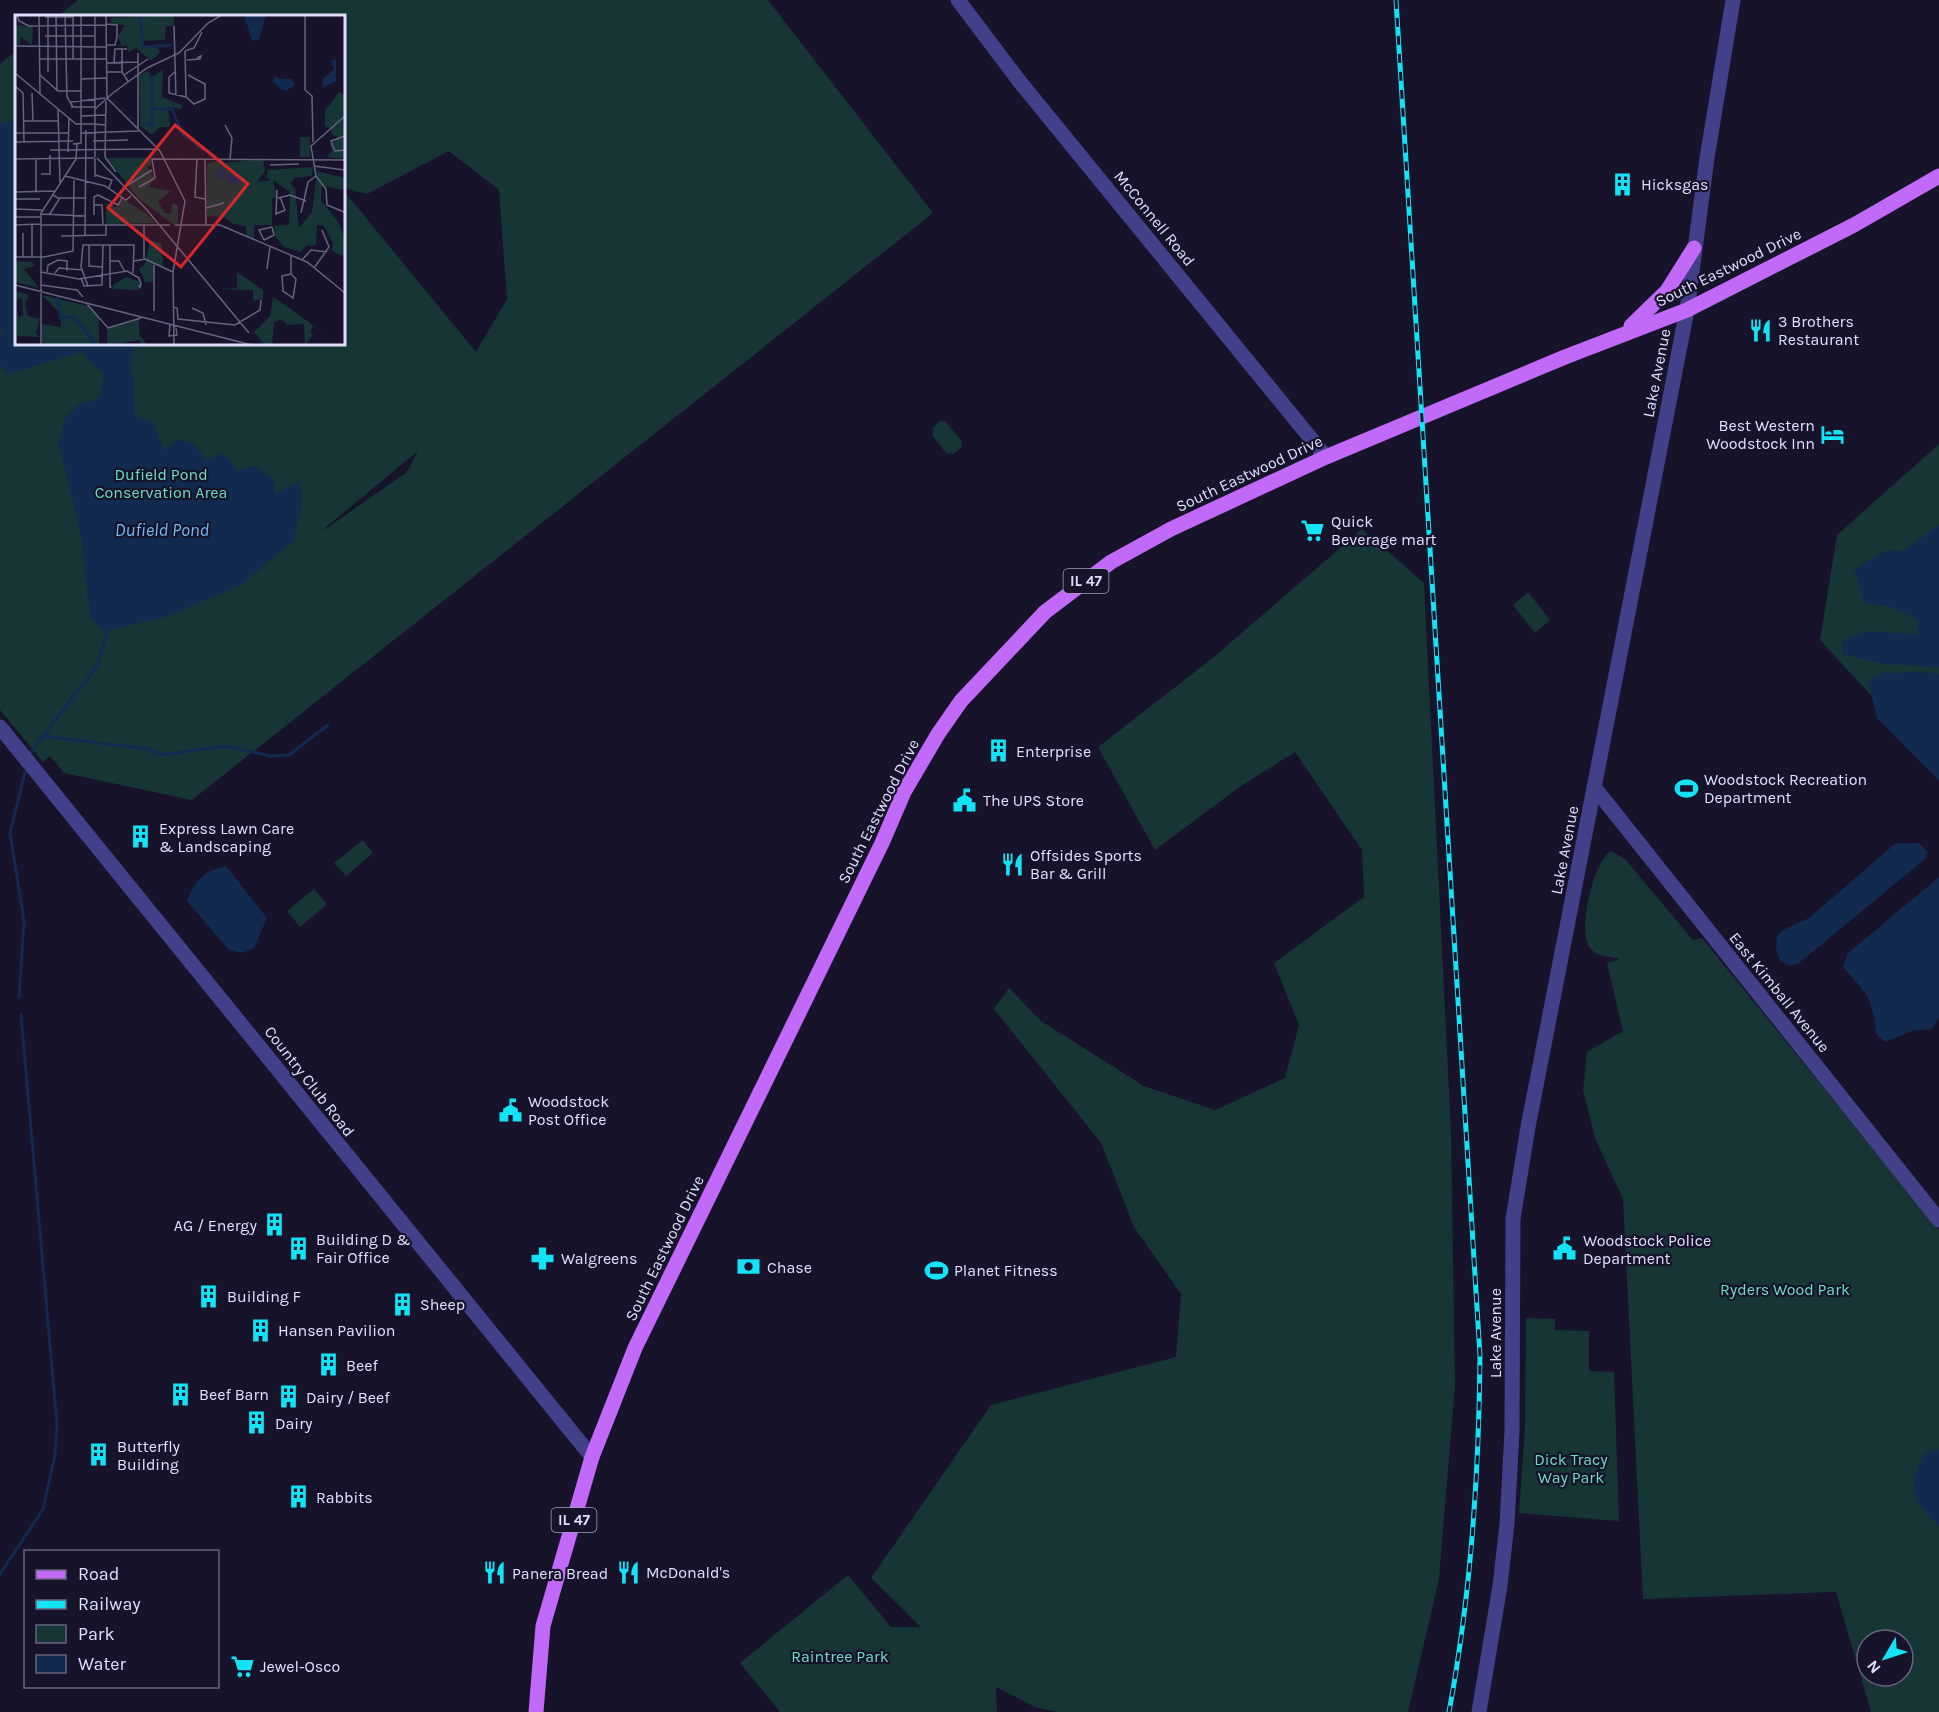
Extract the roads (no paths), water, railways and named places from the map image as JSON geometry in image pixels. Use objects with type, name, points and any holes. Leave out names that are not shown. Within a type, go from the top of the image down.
[{"type":"main road","name":"South Eastwood Drive","points":[[536,1712],[543,1626],[592,1457],[635,1348],[882,843],[898,805],[938,734],[961,701],[1045,612],[1111,562],[1171,529],[1326,457],[1618,336],[1687,310],[1855,225],[1939,176]]},
{"type":"main road","points":[[1618,336],[1653,307],[1677,277],[1694,248]]},
{"type":"street","name":"McConnell Road","points":[[958,0],[1020,82],[1326,457]]},
{"type":"street","name":"Lake Avenue","points":[[1479,1712],[1498,1597],[1507,1524],[1512,1431],[1513,1219],[1528,1127],[1687,310],[1694,248],[1733,0]]},
{"type":"street","name":"Country Club Road","points":[[0,727],[592,1457]]},
{"type":"street","name":"East Kimball Avenue","points":[[1594,787],[1939,1220]]},
{"type":"water","name":"Dufield Pond","points":[[15,120],[15,345],[134,345],[132,370],[135,415],[153,424],[164,450],[179,439],[195,445],[207,460],[223,453],[237,471],[252,465],[274,479],[275,494],[299,482],[302,504],[293,541],[241,585],[165,617],[102,632],[90,615],[81,536],[59,444],[65,417],[80,404],[100,398],[104,374],[81,352],[9,374],[0,365],[0,336],[3,332],[0,328],[0,124]]},
{"type":"water","points":[[1939,525],[1939,667],[1884,664],[1842,654],[1843,641],[1867,631],[1918,634],[1918,620],[1892,607],[1865,603],[1854,570],[1886,550],[1904,551]]},
{"type":"water","points":[[1882,673],[1939,674],[1939,781],[1877,718],[1868,680]]},
{"type":"water","points":[[1896,843],[1919,843],[1928,852],[1925,859],[1799,963],[1791,966],[1780,961],[1776,948],[1777,936],[1785,929],[1809,918]]},
{"type":"water","points":[[226,866],[267,918],[254,948],[242,953],[229,950],[187,901],[193,887],[201,877],[212,870]]},
{"type":"water","points":[[1939,877],[1939,1017],[1932,1029],[1912,1031],[1885,1042],[1876,1034],[1871,1004],[1843,967],[1848,953]]},
{"type":"water","points":[[1939,1449],[1939,1526],[1918,1501],[1915,1485],[1916,1475],[1924,1454]]},
{"type":"waterway","points":[[31,752],[97,666],[108,629]]},
{"type":"waterway","points":[[41,736],[149,749],[161,755],[225,746],[271,756],[289,755],[328,725]]},
{"type":"waterway","points":[[19,997],[24,921],[10,833],[25,772]]},
{"type":"waterway","points":[[0,1574],[43,1509],[55,1455],[57,1425],[21,1015]]},
{"type":"railway","points":[[1396,0],[1480,1356],[1476,1490],[1463,1623],[1449,1712]]},
{"type":"place","name":"Hicksgas","points":[[1623,184]]},
{"type":"place","name":"3 Brothers Restaurant","points":[[1760,330]]},
{"type":"place","name":"Best Western Woodstock Inn","points":[[1833,434]]},
{"type":"place","name":"Quick Beverage mart","points":[[1313,530]]},
{"type":"place","name":"Enterprise","points":[[998,751]]},
{"type":"place","name":"Woodstock Recreation Department","points":[[1686,788]]},
{"type":"place","name":"The UPS Store","points":[[965,800]]},
{"type":"place","name":"Express Lawn Care & Landscaping","points":[[141,837]]},
{"type":"place","name":"Offsides Sports Bar & Grill","points":[[1012,864]]},
{"type":"place","name":"Woodstock Post Office","points":[[510,1110]]},
{"type":"place","name":"AG / Energy","points":[[275,1225]]},
{"type":"place","name":"Building D & Fair Office","points":[[298,1248]]},
{"type":"place","name":"Woodstock Police Department","points":[[1565,1249]]},
{"type":"place","name":"Walgreens","points":[[543,1258]]},
{"type":"place","name":"Chase","points":[[749,1267]]},
{"type":"place","name":"Planet Fitness","points":[[936,1270]]},
{"type":"place","name":"Building F","points":[[209,1296]]},
{"type":"place","name":"Sheep","points":[[402,1304]]},
{"type":"place","name":"Hansen Pavilion","points":[[260,1330]]},
{"type":"place","name":"Beef","points":[[328,1365]]},
{"type":"place","name":"Beef Barn","points":[[181,1394]]},
{"type":"place","name":"Dairy / Beef","points":[[288,1397]]},
{"type":"place","name":"Dairy","points":[[257,1423]]},
{"type":"place","name":"Butterfly Building","points":[[99,1455]]},
{"type":"place","name":"Rabbits","points":[[298,1497]]},
{"type":"place","name":"McDonald's","points":[[628,1572]]},
{"type":"place","name":"Panera Bread","points":[[494,1573]]},
{"type":"place","name":"Jewel-Osco","points":[[242,1666]]},
{"type":"park label","name":"Dufield Pond Conservation Area","points":[[161,483]]},
{"type":"park label","name":"Ryders Wood Park","points":[[1785,1289]]},
{"type":"park label","name":"Dick Tracy Way Park","points":[[1571,1468]]},
{"type":"park label","name":"Raintree Park","points":[[840,1656]]}]
